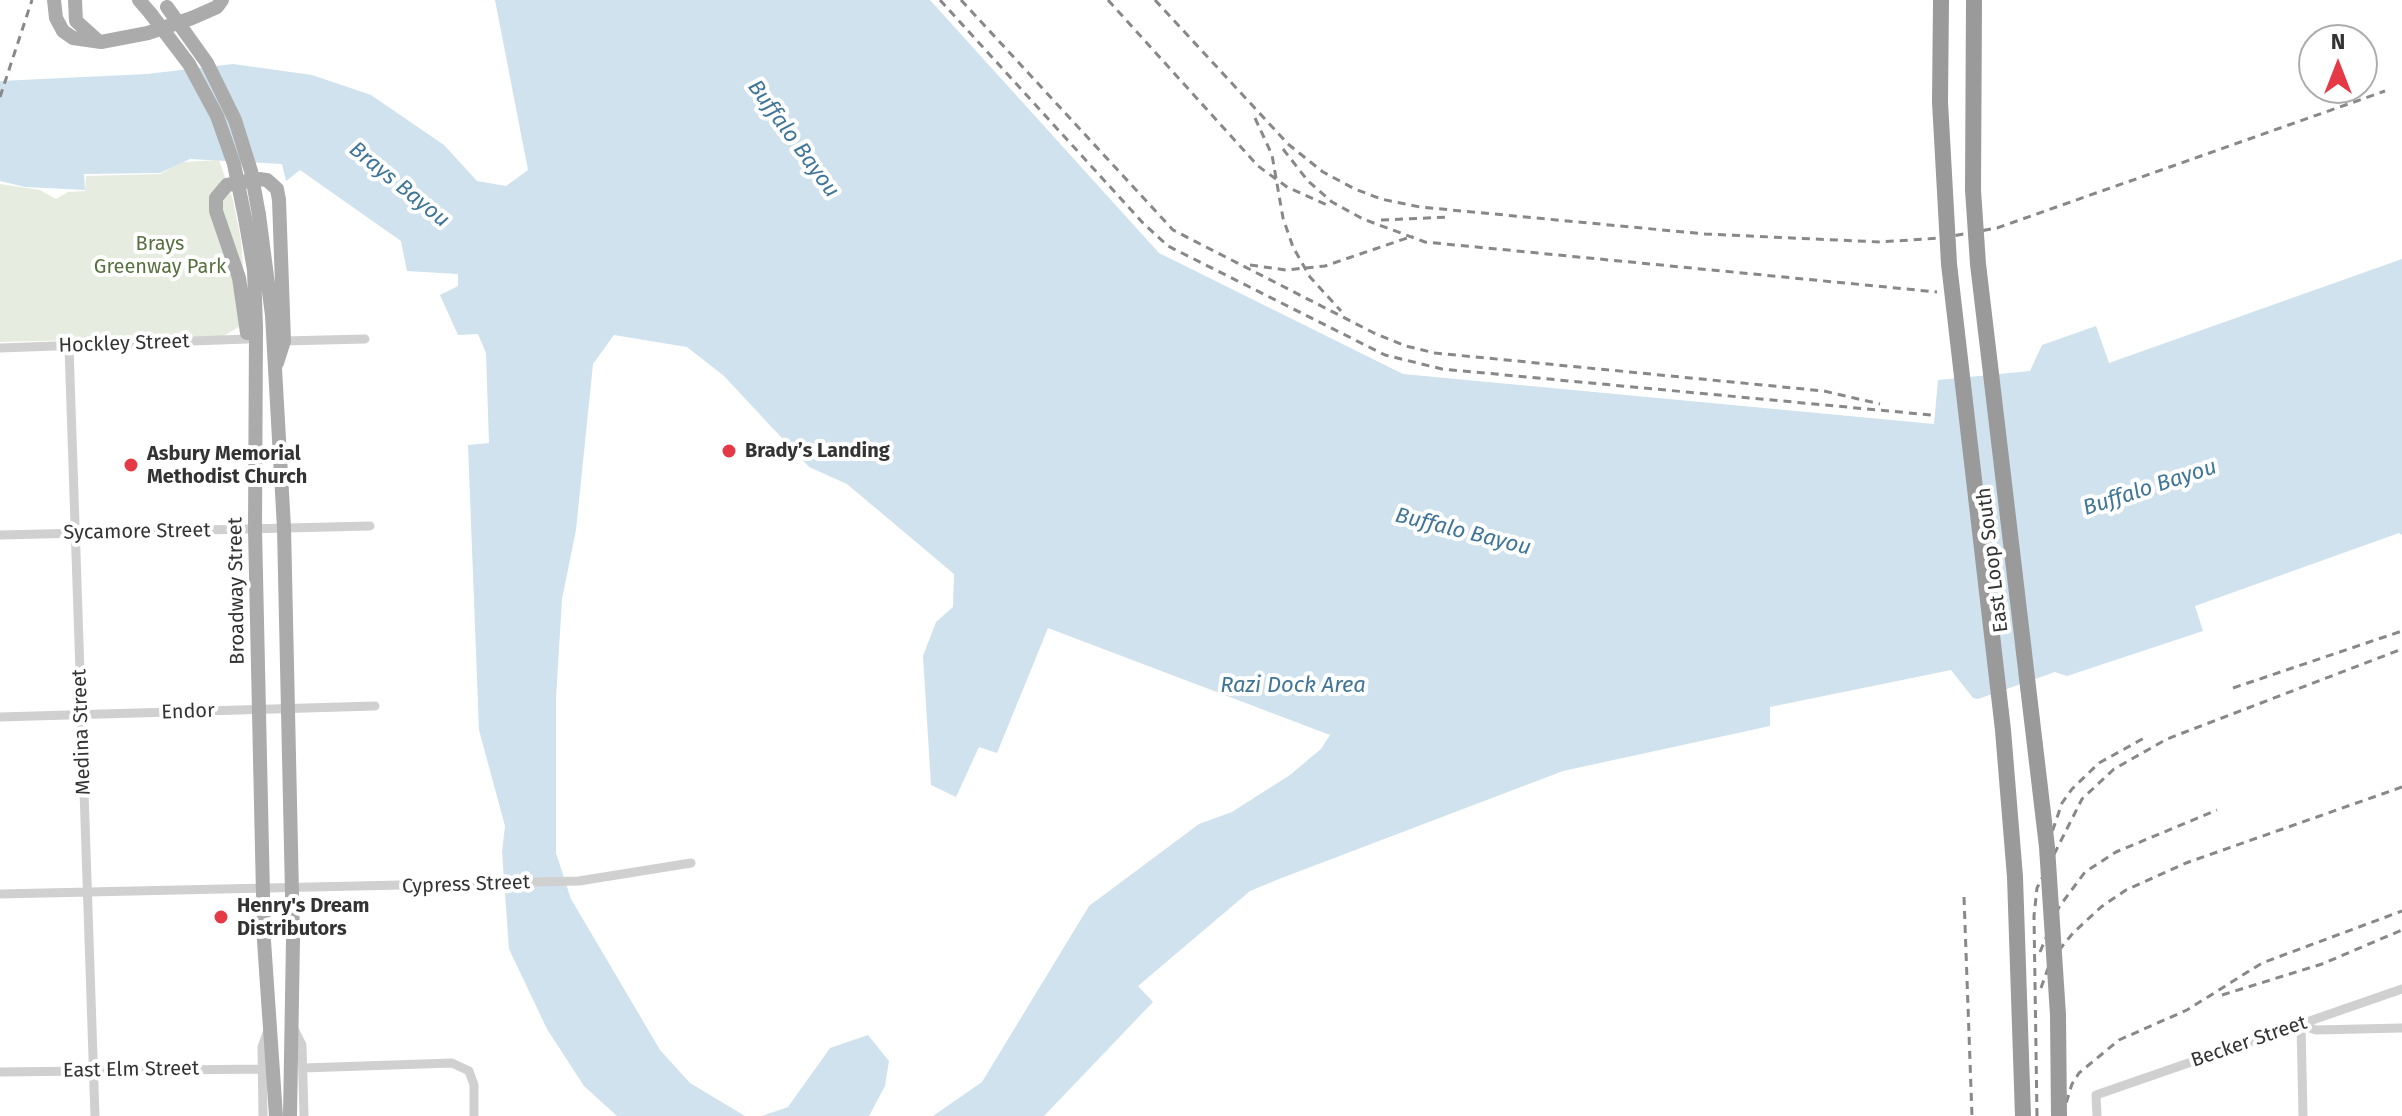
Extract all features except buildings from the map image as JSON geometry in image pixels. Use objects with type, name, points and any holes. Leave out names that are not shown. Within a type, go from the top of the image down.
[{"type":"highway","name":"East Loop South","points":[[1941,0],[1940,102],[1949,264],[2003,730],[2015,877],[2023,1116]]},
{"type":"highway","name":"East Loop South","points":[[1974,0],[1973,190],[1977,249],[2047,847],[2058,1015],[2059,1116]]},
{"type":"main road","points":[[54,0],[56,18],[63,31],[73,38],[101,42],[148,33],[192,18],[217,7],[222,0]]},
{"type":"main road","points":[[75,0],[76,21],[87,34],[101,42]]},
{"type":"main road","name":"Broadway Street","points":[[139,0],[189,64],[217,116],[267,268],[284,528],[293,889],[290,1116]]},
{"type":"main road","name":"Broadway Street","points":[[164,4],[207,63],[235,120],[251,171],[263,890],[276,1116]]},
{"type":"main road","points":[[257,393],[239,278],[216,211],[216,198],[227,185],[259,179],[267,180],[277,189],[279,200],[284,341],[281,357],[274,366]]},
{"type":"street","name":"Hockley Street","points":[[0,348],[247,339]]},
{"type":"street","points":[[284,341],[365,339]]},
{"type":"street","name":"Medina Street","points":[[69,347],[95,1116]]},
{"type":"street","name":"Sycamore Street","points":[[0,535],[370,526]]},
{"type":"street","name":"Endor","points":[[0,717],[375,706]]},
{"type":"street","name":"Cypress Street","points":[[0,894],[579,881],[691,863]]},
{"type":"street","name":"Becker Street","points":[[2097,1116],[2096,1095],[2402,989]]},
{"type":"street","name":"Broadway Street","points":[[263,1116],[262,1047],[271,1022]]},
{"type":"street","name":"Broadway Street","points":[[291,1023],[302,1045],[304,1116]]},
{"type":"street","points":[[2303,1116],[2301,1025],[2316,1030],[2402,1028]]},
{"type":"street","points":[[303,1068],[452,1063],[469,1071],[474,1085],[474,1116]]},
{"type":"street","name":"East Elm Street","points":[[0,1072],[262,1069]]},
{"type":"green space","name":"Brays Greenway Park","points":[[219,160],[233,200],[241,240],[246,308],[239,327],[223,336],[0,342],[0,184],[40,190],[56,199],[68,192],[85,191],[86,176],[160,174],[183,162]]},
{"type":"water","points":[[495,0],[930,0],[1159,253],[1403,374],[1934,424],[1938,380],[2030,371],[2042,345],[2096,326],[2109,363],[2402,259],[2402,535],[2399,533],[2195,606],[2203,631],[2067,676],[2055,672],[1978,699],[1973,698],[1951,670],[1770,707],[1770,726],[1563,771],[1279,879],[1250,891],[1138,986],[1153,1002],[1044,1116],[933,1116],[982,1082],[1089,906],[1199,824],[1232,812],[1290,775],[1321,749],[1330,735],[1048,628],[997,753],[979,747],[956,797],[931,785],[923,656],[936,622],[953,607],[954,574],[847,484],[809,467],[724,376],[687,347],[614,335],[593,364],[576,530],[562,599],[556,698],[556,853],[571,899],[660,1050],[690,1083],[745,1116],[617,1116],[584,1086],[547,1029],[509,949],[502,852],[505,826],[479,730],[468,445],[489,443],[486,353],[478,334],[458,335],[440,295],[458,286],[458,274],[407,271],[401,241],[300,170],[286,181],[282,164],[190,159],[160,173],[84,174],[85,190],[25,187],[0,181],[0,81],[147,74],[233,64],[312,75],[371,95],[444,145],[477,181],[506,186],[528,170]]},
{"type":"water","points":[[868,1035],[889,1061],[885,1086],[869,1116],[762,1116],[788,1107],[830,1048]]},
{"type":"railway","points":[[0,97],[32,0]]},
{"type":"railway","points":[[940,0],[1143,223],[1168,246],[1385,355],[1442,369],[1931,415]]},
{"type":"railway","points":[[961,0],[1173,230],[1374,333],[1435,353],[1824,391],[1880,404]]},
{"type":"railway","points":[[1108,0],[1258,166],[1287,187],[1327,205]]},
{"type":"railway","points":[[1155,0],[1288,144],[1323,172],[1355,189],[1381,199],[1420,207],[1705,234],[1880,242],[1941,238],[1997,228],[2385,91]]},
{"type":"railway","points":[[1255,118],[1272,155],[1283,218],[1293,247],[1310,277],[1341,311]]},
{"type":"railway","points":[[1283,149],[1308,181],[1332,202],[1363,219],[1425,242],[1937,292]]},
{"type":"railway","points":[[1381,220],[1449,217]]},
{"type":"railway","points":[[1250,265],[1286,270],[1325,266],[1413,236]]},
{"type":"railway","points":[[2233,688],[2402,631]]},
{"type":"railway","points":[[2037,1116],[2034,916],[2037,888],[2082,799],[2114,769],[2167,739],[2402,649]]},
{"type":"railway","points":[[2048,844],[2062,803],[2072,789],[2099,763],[2146,737]]},
{"type":"railway","points":[[2041,988],[2051,960],[2073,933],[2101,907],[2126,890],[2186,863],[2402,787]]},
{"type":"railway","points":[[2040,952],[2059,907],[2085,872],[2116,852],[2217,810]]},
{"type":"railway","points":[[1964,897],[1972,1116]]},
{"type":"railway","points":[[2062,1116],[2072,1084],[2079,1073],[2119,1040],[2187,1010],[2262,963],[2402,911]]},
{"type":"railway","points":[[2222,995],[2322,964],[2402,930]]},
{"type":"place","name":"Brady’s Landing","points":[[729,451]]},
{"type":"place","name":"Asbury Memorial Methodist Church","points":[[131,465]]},
{"type":"place","name":"Henry's Dream Distributors","points":[[221,917]]},
{"type":"water label","name":"Buffalo Bayou","points":[[793,139]]},
{"type":"water label","name":"Brays Bayou","points":[[399,185]]},
{"type":"water label","name":"Buffalo Bayou","points":[[2150,488]]},
{"type":"water label","name":"Buffalo Bayou","points":[[1463,532]]},
{"type":"water label","name":"Razi Dock Area","points":[[1293,686]]}]
